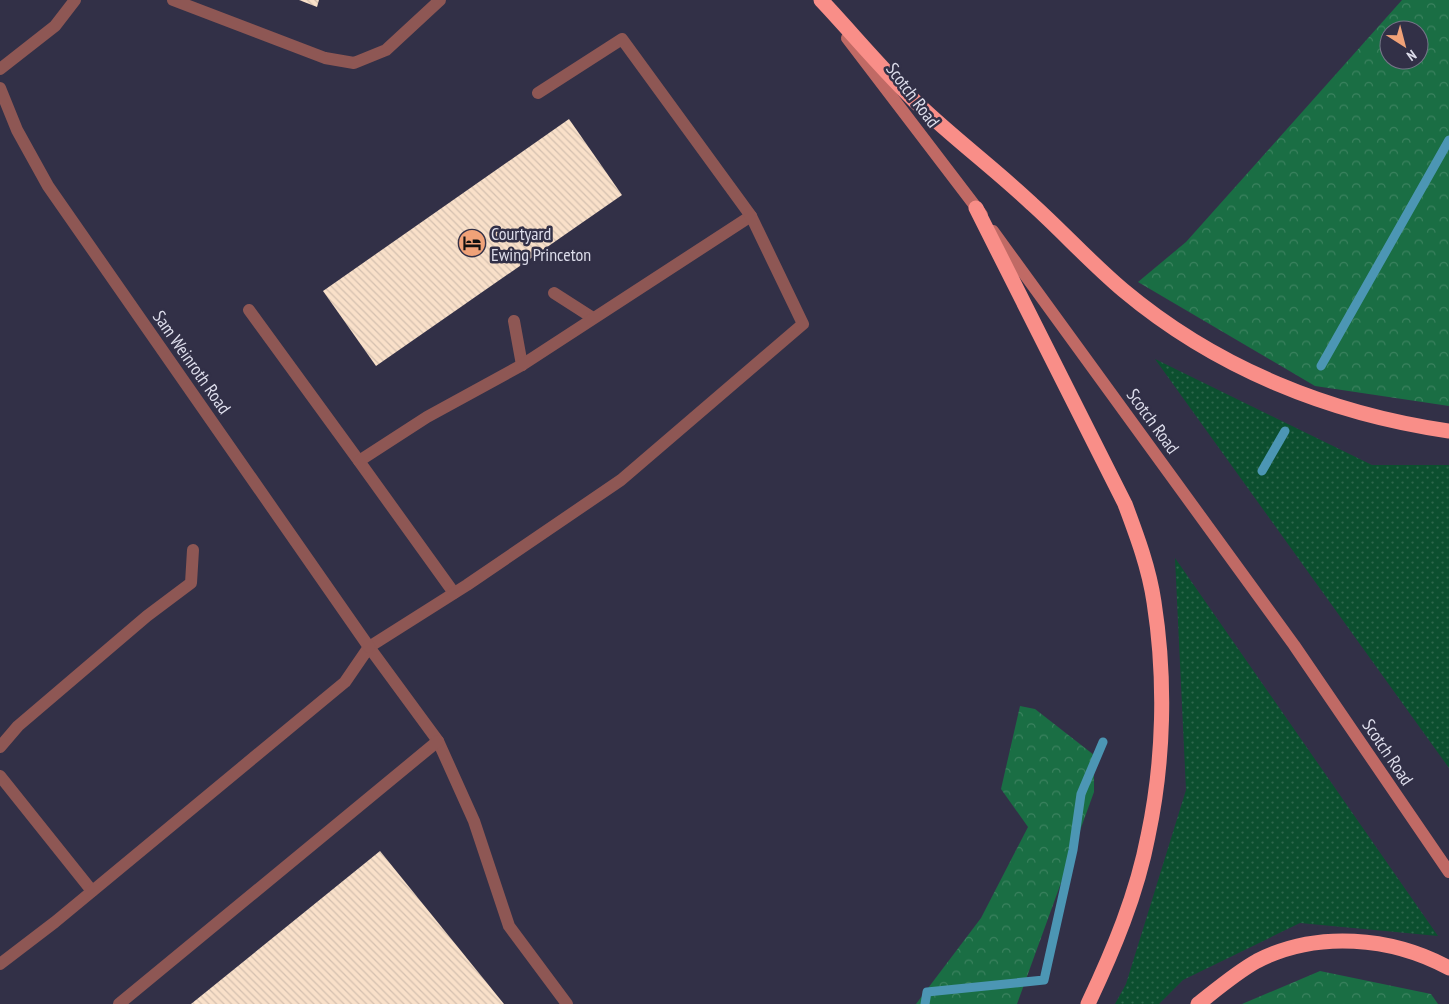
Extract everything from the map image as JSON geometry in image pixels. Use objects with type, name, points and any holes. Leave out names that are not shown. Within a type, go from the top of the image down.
[{"type":"highway","points":[[820,0],[920,105],[1032,203],[1122,290],[1179,332],[1224,359],[1275,384],[1317,400],[1365,415],[1449,431]]},
{"type":"highway","points":[[976,208],[1121,496],[1141,547],[1154,602],[1162,721],[1160,761],[1148,836],[1122,923],[1088,1004]]},
{"type":"highway","points":[[1198,1004],[1256,962],[1285,950],[1309,944],[1345,941],[1390,946],[1422,955],[1449,968]]},
{"type":"main road","name":"Scotch Road","points":[[820,0],[976,208],[1294,645],[1449,872]]},
{"type":"street","points":[[0,69],[55,26],[75,0]]},
{"type":"street","points":[[173,0],[325,58],[354,63],[386,50],[440,0]]},
{"type":"street","points":[[0,964],[92,891],[345,682],[369,647],[454,593],[620,480],[803,324],[751,216],[622,39],[538,93]]},
{"type":"street","name":"Sam Weinroth Road","points":[[0,88],[17,130],[48,186],[369,647],[438,741],[474,821],[509,926],[567,1004]]},
{"type":"street","points":[[359,461],[427,417],[522,365],[751,216]]},
{"type":"street","points":[[554,293],[593,318]]},
{"type":"street","points":[[249,310],[454,593]]},
{"type":"street","points":[[514,320],[522,365]]},
{"type":"street","points":[[0,747],[18,726],[147,616],[191,583],[193,550]]},
{"type":"street","points":[[119,1004],[438,741]]},
{"type":"street","points":[[0,776],[92,891]]},
{"type":"green space","points":[[1402,0],[1449,0],[1449,406],[1315,386],[1138,282],[1186,242],[1379,26],[1379,70],[1429,70],[1429,20],[1384,20]]},
{"type":"green space","points":[[1155,359],[1372,465],[1449,465],[1449,768]]},
{"type":"green space","points":[[1175,558],[1438,936],[1300,923],[1183,980],[1159,1004],[1115,1004],[1126,984],[1186,790]]},
{"type":"green space","points":[[1020,706],[1035,709],[1094,755],[1094,792],[1017,1004],[916,1004],[981,918],[1028,827],[1001,789]]},
{"type":"green space","points":[[1320,971],[1431,994],[1438,1004],[1242,1004]]},
{"type":"building","points":[[299,0],[319,0],[317,7]]},
{"type":"building","name":"Courtyard Ewing Princeton","points":[[569,119],[622,195],[376,366],[323,291]]},
{"type":"building","points":[[380,851],[504,1004],[191,1004]]},
{"type":"waterway","points":[[1321,366],[1449,140]]},
{"type":"waterway","points":[[1262,471],[1285,431]]},
{"type":"waterway","points":[[925,1004],[927,992],[1044,980],[1073,850],[1081,794],[1103,742]]},
{"type":"place","name":"Courtyard Ewing Princeton","points":[[472,243]]}]
